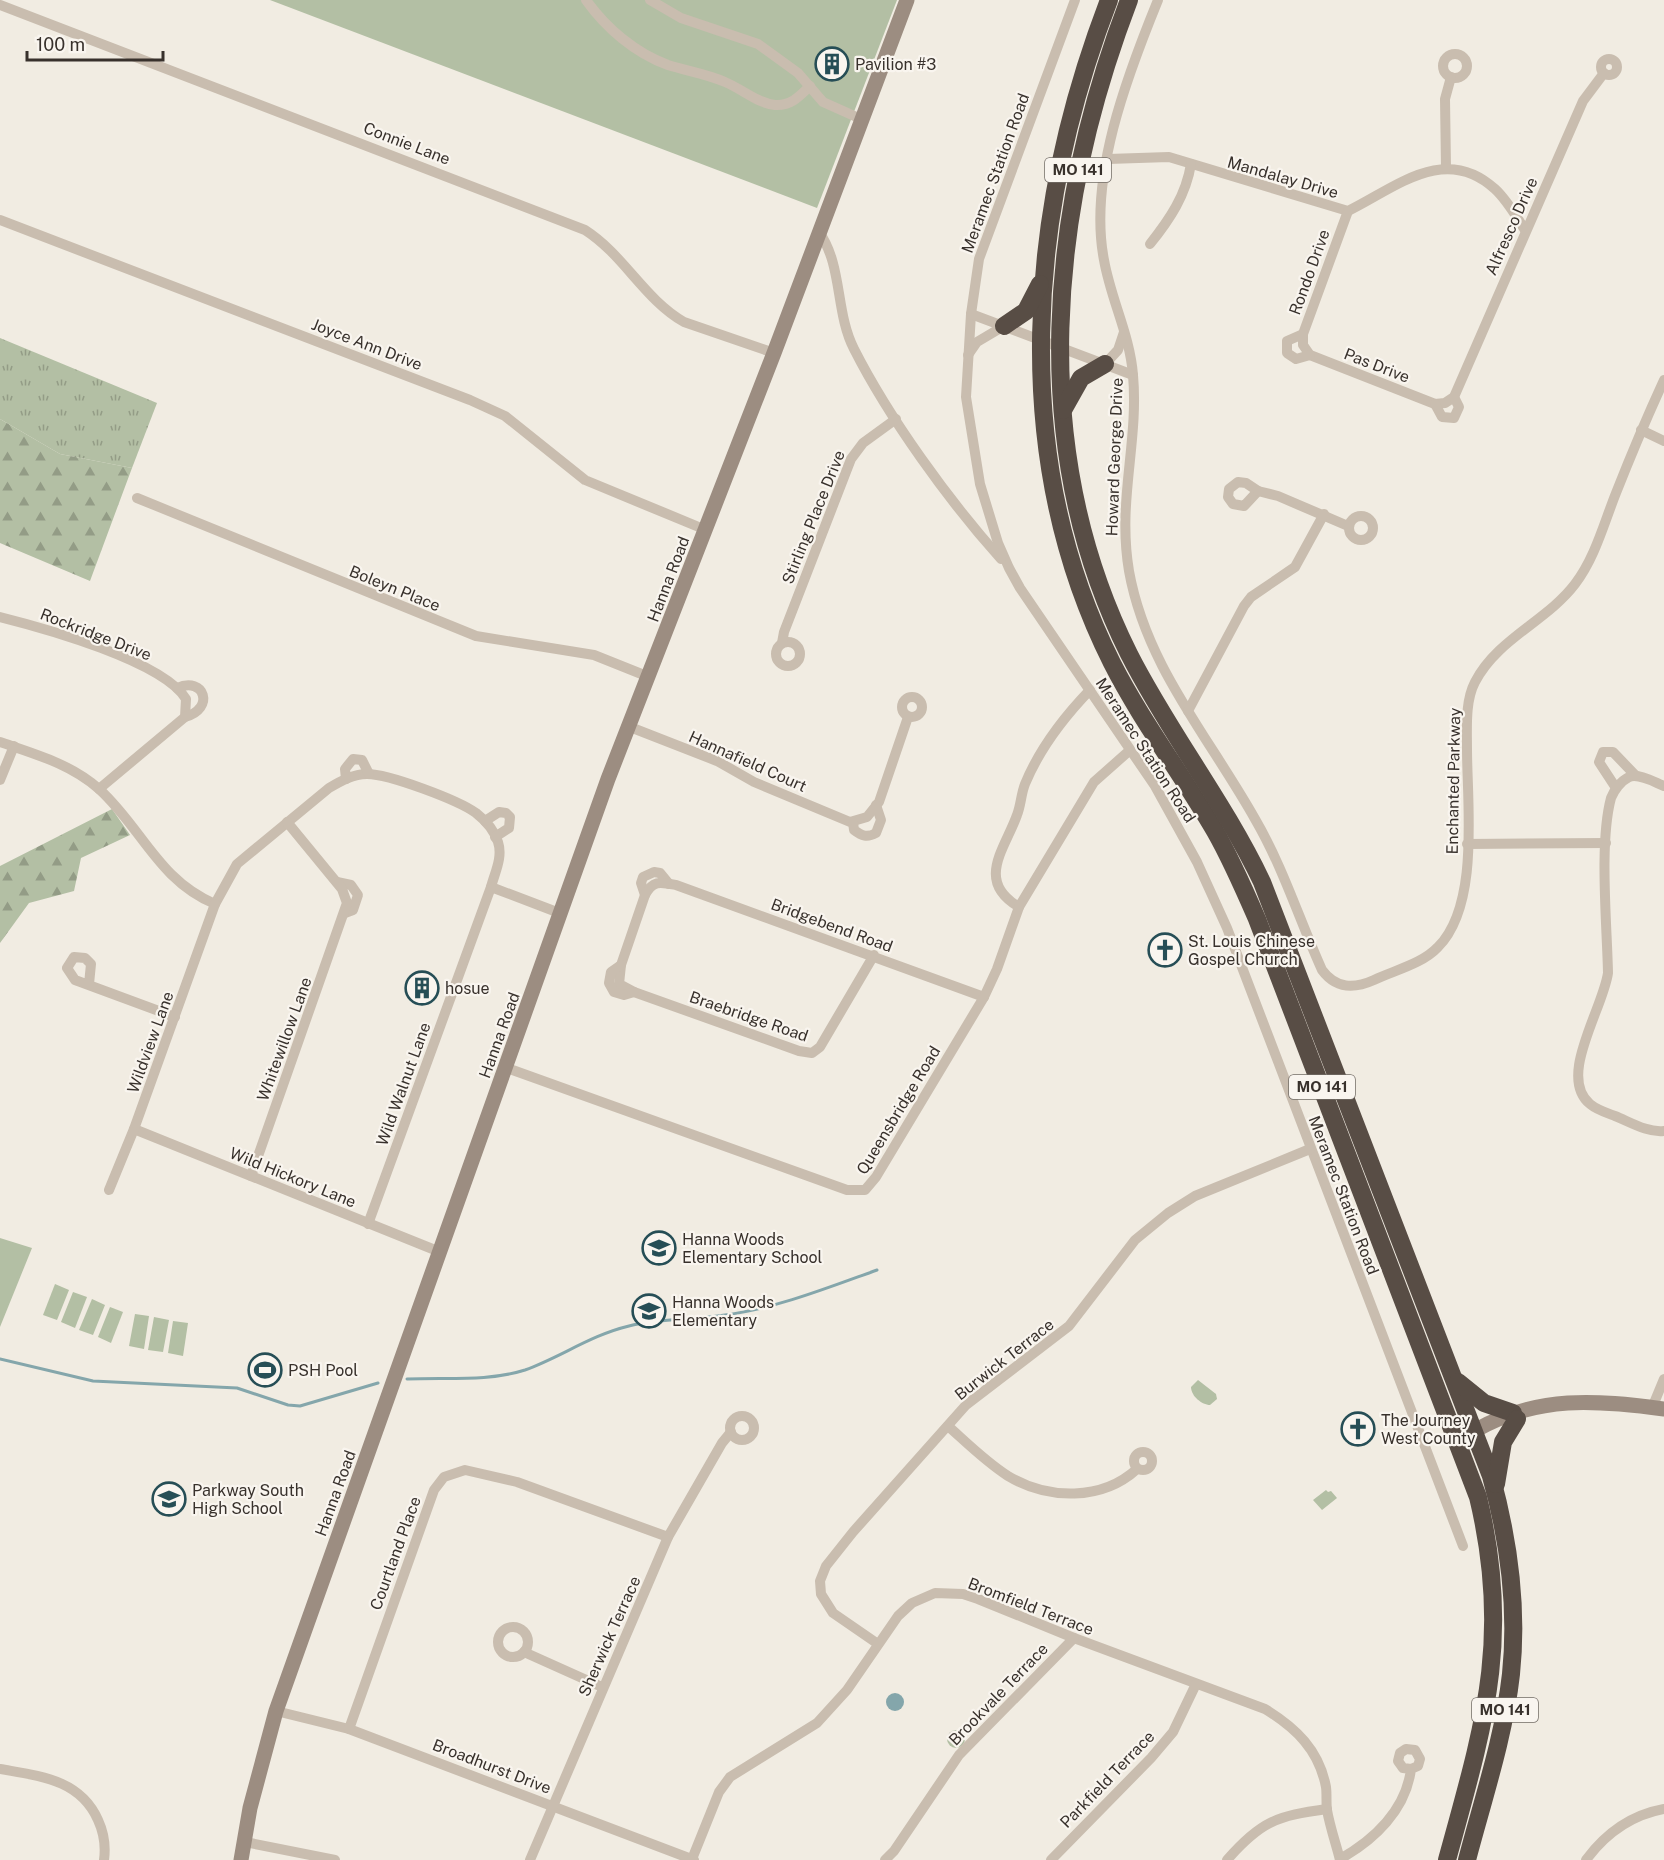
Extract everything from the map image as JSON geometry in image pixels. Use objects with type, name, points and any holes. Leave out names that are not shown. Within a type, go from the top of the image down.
[{"type":"highway","name":"MO 141","points":[[1109,0],[1086,66],[1063,150],[1051,216],[1044,277],[1041,340],[1043,410],[1051,475],[1065,539],[1086,602],[1127,691],[1215,831],[1245,890],[1457,1436],[1486,1529],[1491,1561],[1495,1628],[1489,1694],[1483,1727],[1448,1860]]},
{"type":"highway","name":"MO 141","points":[[1129,0],[1098,88],[1076,183],[1062,280],[1059,347],[1062,412],[1076,502],[1107,603],[1144,682],[1232,824],[1262,882],[1476,1430],[1495,1488],[1511,1576],[1513,1641],[1506,1707],[1467,1860]]},
{"type":"highway","points":[[1004,326],[1026,311],[1044,277]]},
{"type":"highway","points":[[1062,412],[1081,378],[1105,364]]},
{"type":"highway","points":[[1455,1378],[1484,1403],[1515,1416],[1503,1442],[1495,1488]]},
{"type":"street","points":[[586,0],[606,25],[644,53],[667,64],[723,81],[757,99],[776,105],[787,104],[798,99],[810,86]]},
{"type":"street","points":[[650,0],[681,18],[758,44],[782,59],[830,106],[861,119]]},
{"type":"street","name":"Hanna Road","points":[[242,1860],[250,1808],[276,1711],[562,914],[608,779],[774,353],[906,0]]},
{"type":"street","name":"Meramec Station Road","points":[[1075,0],[986,235],[971,314],[966,397],[980,484],[998,543],[1020,588],[1155,786],[1176,821],[1227,928],[1463,1546]]},
{"type":"street","name":"Howard George Drive","points":[[1158,0],[1129,78],[1108,159],[1101,203],[1101,239],[1107,275],[1125,329],[1133,375],[1133,415],[1125,491],[1129,569],[1146,630],[1164,673],[1269,844],[1322,970],[1336,983]]},
{"type":"street","name":"Connie Lane","points":[[0,5],[585,230],[606,244],[661,306],[673,315],[684,322],[774,353]]},
{"type":"street","name":"Alfresco Drive","points":[[1445,401],[1583,101],[1604,73]]},
{"type":"street","points":[[1451,77],[1445,99],[1446,168],[1462,170],[1480,178],[1495,189],[1525,230]]},
{"type":"street","name":"Mandalay Drive","points":[[1108,159],[1150,156],[1191,164],[1348,211],[1402,182],[1446,168]]},
{"type":"street","points":[[1150,244],[1177,206],[1191,164]]},
{"type":"street","name":"Rondo Drive","points":[[1310,355],[1296,359],[1287,353],[1287,341],[1303,339],[1348,211]]},
{"type":"street","name":"Joyce Ann Drive","points":[[0,220],[470,400],[505,416],[585,480],[706,530]]},
{"type":"street","points":[[819,232],[832,256],[839,298],[853,348],[896,419],[970,524],[1009,568]]},
{"type":"street","points":[[971,314],[1133,375]]},
{"type":"street","points":[[968,355],[977,342],[1004,326]]},
{"type":"street","points":[[1105,364],[1118,351],[1125,329]]},
{"type":"street","points":[[1303,339],[1310,355]]},
{"type":"street","name":"Pas Drive","points":[[1310,355],[1445,401]]},
{"type":"street","name":"Enchanted Parkway","points":[[1336,983],[1347,987],[1359,986],[1417,962],[1440,946],[1457,914],[1462,897],[1467,844],[1467,722],[1473,684],[1488,662],[1563,598],[1583,573],[1641,430],[1664,380]]},
{"type":"street","name":"Stirling Place Drive","points":[[782,643],[784,632],[851,459],[863,443],[896,419]]},
{"type":"street","points":[[1641,430],[1664,441]]},
{"type":"street","points":[[1258,491],[1324,514],[1348,526]]},
{"type":"street","name":"Boleyn Place","points":[[137,498],[469,633],[594,655],[649,676]]},
{"type":"street","points":[[1188,711],[1244,606],[1251,597],[1295,567],[1324,514]]},
{"type":"street","name":"Rockridge Drive","points":[[0,617],[50,630],[155,673],[177,688],[186,699],[185,717],[202,706],[204,698],[200,689],[186,684],[177,688]]},
{"type":"street","points":[[1019,908],[999,888],[996,868],[998,857],[1016,817],[1027,779],[1064,717],[1090,690]]},
{"type":"street","points":[[99,789],[185,717]]},
{"type":"street","name":"Hannafield Court","points":[[630,727],[717,761],[754,782],[853,822],[854,830],[861,835],[870,836],[876,833],[881,820],[876,805],[908,717]]},
{"type":"street","points":[[0,742],[61,764],[99,789],[159,865],[184,887],[215,904]]},
{"type":"street","points":[[0,780],[14,746]]},
{"type":"street","name":"Queensbridge Road","points":[[507,1068],[858,1191],[865,1190],[876,1177],[984,997],[997,969],[1019,908],[1094,782],[1130,751]]},
{"type":"street","points":[[1616,788],[1599,762],[1603,752],[1613,752],[1636,776],[1664,786]]},
{"type":"street","points":[[369,774],[362,760],[353,759],[345,769],[346,779],[369,774],[408,784],[466,808],[484,821],[495,837],[509,828],[510,817],[506,813],[499,812],[484,821]]},
{"type":"street","points":[[1636,776],[1628,777],[1616,788],[1612,797],[1606,843],[1608,973],[1604,994],[1577,1066],[1576,1080],[1581,1095],[1590,1104],[1646,1128],[1664,1131]]},
{"type":"street","name":"Wildview Lane","points":[[109,1190],[134,1129],[215,904],[237,864],[329,788],[346,779]]},
{"type":"street","points":[[853,822],[867,818],[876,805]]},
{"type":"street","name":"Whitewillow Lane","points":[[251,1176],[345,913],[346,896],[287,822]]},
{"type":"street","name":"Wild Walnut Lane","points":[[368,1224],[491,887],[500,853],[495,837]]},
{"type":"street","points":[[1467,844],[1606,843]]},
{"type":"street","name":"Bridgebend Road","points":[[620,984],[621,965],[645,895],[650,885],[657,882],[669,884],[874,955],[984,997]]},
{"type":"street","points":[[491,887],[562,914]]},
{"type":"street","name":"Braebridge Road","points":[[620,984],[634,992],[799,1051],[812,1053],[820,1047],[874,955]]},
{"type":"street","name":"Braebridge Road","points":[[621,965],[611,972],[609,983],[614,992],[624,995],[634,992]]},
{"type":"street","points":[[89,984],[175,1017]]},
{"type":"street","name":"Wild Hickory Lane","points":[[134,1129],[440,1252]]},
{"type":"street","name":"Burwick Terrace","points":[[878,1644],[833,1614],[821,1594],[820,1581],[826,1566],[853,1532],[966,1405],[1069,1326],[1135,1240],[1168,1213],[1195,1196],[1310,1149]]},
{"type":"street","points":[[1457,1436],[1553,1403],[1606,1402],[1658,1409],[1664,1379]]},
{"type":"street","points":[[948,1426],[1009,1476],[1049,1491],[1088,1493],[1101,1490],[1123,1481],[1137,1469]]},
{"type":"street","name":"Sherwick Terrace","points":[[530,1860],[668,1537],[722,1443],[731,1432]]},
{"type":"street","name":"Courtland Place","points":[[349,1729],[434,1490],[444,1477],[465,1470],[517,1482],[668,1537]]},
{"type":"street","name":"Bromfield Terrace","points":[[693,1860],[719,1792],[730,1777],[817,1723],[847,1690],[898,1616],[912,1603],[927,1595],[944,1592],[978,1599],[1074,1638],[1265,1709],[1298,1732],[1311,1747],[1319,1763],[1326,1788],[1327,1809],[1340,1860]]},
{"type":"street","name":"Brookvale Terrace","points":[[885,1860],[894,1851],[965,1747],[1074,1638]]},
{"type":"street","points":[[524,1652],[602,1687]]},
{"type":"street","name":"Parkfield Terrace","points":[[1051,1860],[1151,1758],[1173,1732],[1196,1684]]},
{"type":"street","name":"Broadhurst Drive","points":[[276,1711],[349,1729],[693,1860]]},
{"type":"street","points":[[1340,1860],[1369,1841],[1394,1813],[1408,1791],[1411,1769]]},
{"type":"street","points":[[0,1770],[53,1780],[70,1786],[82,1796],[94,1811],[103,1832],[105,1860]]},
{"type":"street","points":[[1227,1860],[1251,1833],[1276,1819],[1327,1809]]},
{"type":"street","points":[[1586,1860],[1613,1831],[1646,1814],[1664,1809]]},
{"type":"street","points":[[244,1842],[335,1860]]},
{"type":"green space","points":[[270,0],[897,0],[817,208]]},
{"type":"green space","points":[[0,338],[157,403],[132,468],[60,454],[0,419]]},
{"type":"green space","points":[[0,419],[60,454],[132,468],[90,581],[0,543]]},
{"type":"green space","points":[[112,809],[130,835],[81,858],[74,891],[29,903],[0,943],[0,866]]},
{"type":"green space","points":[[0,1238],[32,1248],[0,1327]]},
{"type":"green space","points":[[55,1284],[69,1290],[57,1320],[43,1315]]},
{"type":"green space","points":[[73,1292],[87,1297],[75,1328],[61,1322]]},
{"type":"green space","points":[[92,1299],[105,1305],[93,1335],[79,1330]]},
{"type":"green space","points":[[110,1307],[123,1312],[111,1343],[98,1337]]},
{"type":"green space","points":[[135,1314],[149,1316],[144,1349],[129,1346]]},
{"type":"green space","points":[[154,1317],[169,1320],[163,1352],[148,1350]]},
{"type":"green space","points":[[173,1321],[188,1323],[183,1356],[168,1353]]},
{"type":"green space","points":[[1198,1380],[1216,1394],[1217,1399],[1210,1405],[1200,1402],[1193,1394],[1191,1387]]},
{"type":"green space","points":[[1326,1490],[1331,1491],[1337,1498],[1322,1510],[1313,1500]]},
{"type":"green space","points":[[956,1730],[962,1733],[965,1739],[962,1745],[956,1748],[950,1745],[947,1739],[950,1733]]},
{"type":"water","points":[[895,1693],[901,1696],[904,1702],[901,1708],[895,1711],[889,1708],[886,1702],[889,1696]]},
{"type":"waterway","points":[[407,1379],[481,1378],[511,1374],[538,1365],[602,1335],[629,1326],[764,1308],[877,1270]]},
{"type":"waterway","points":[[0,1359],[93,1381],[237,1388],[288,1405],[300,1406],[378,1383]]},
{"type":"place","name":"Pavilion #3","points":[[832,64]]},
{"type":"place","name":"St. Louis Chinese Gospel Church","points":[[1165,950]]},
{"type":"place","name":"hosue","points":[[422,988]]},
{"type":"place","name":"Hanna Woods Elementary School","points":[[659,1248]]},
{"type":"place","name":"Hanna Woods Elementary","points":[[649,1311]]},
{"type":"place","name":"PSH Pool","points":[[265,1370]]},
{"type":"place","name":"The Journey West County","points":[[1358,1429]]},
{"type":"place","name":"Parkway South High School","points":[[169,1499]]}]
